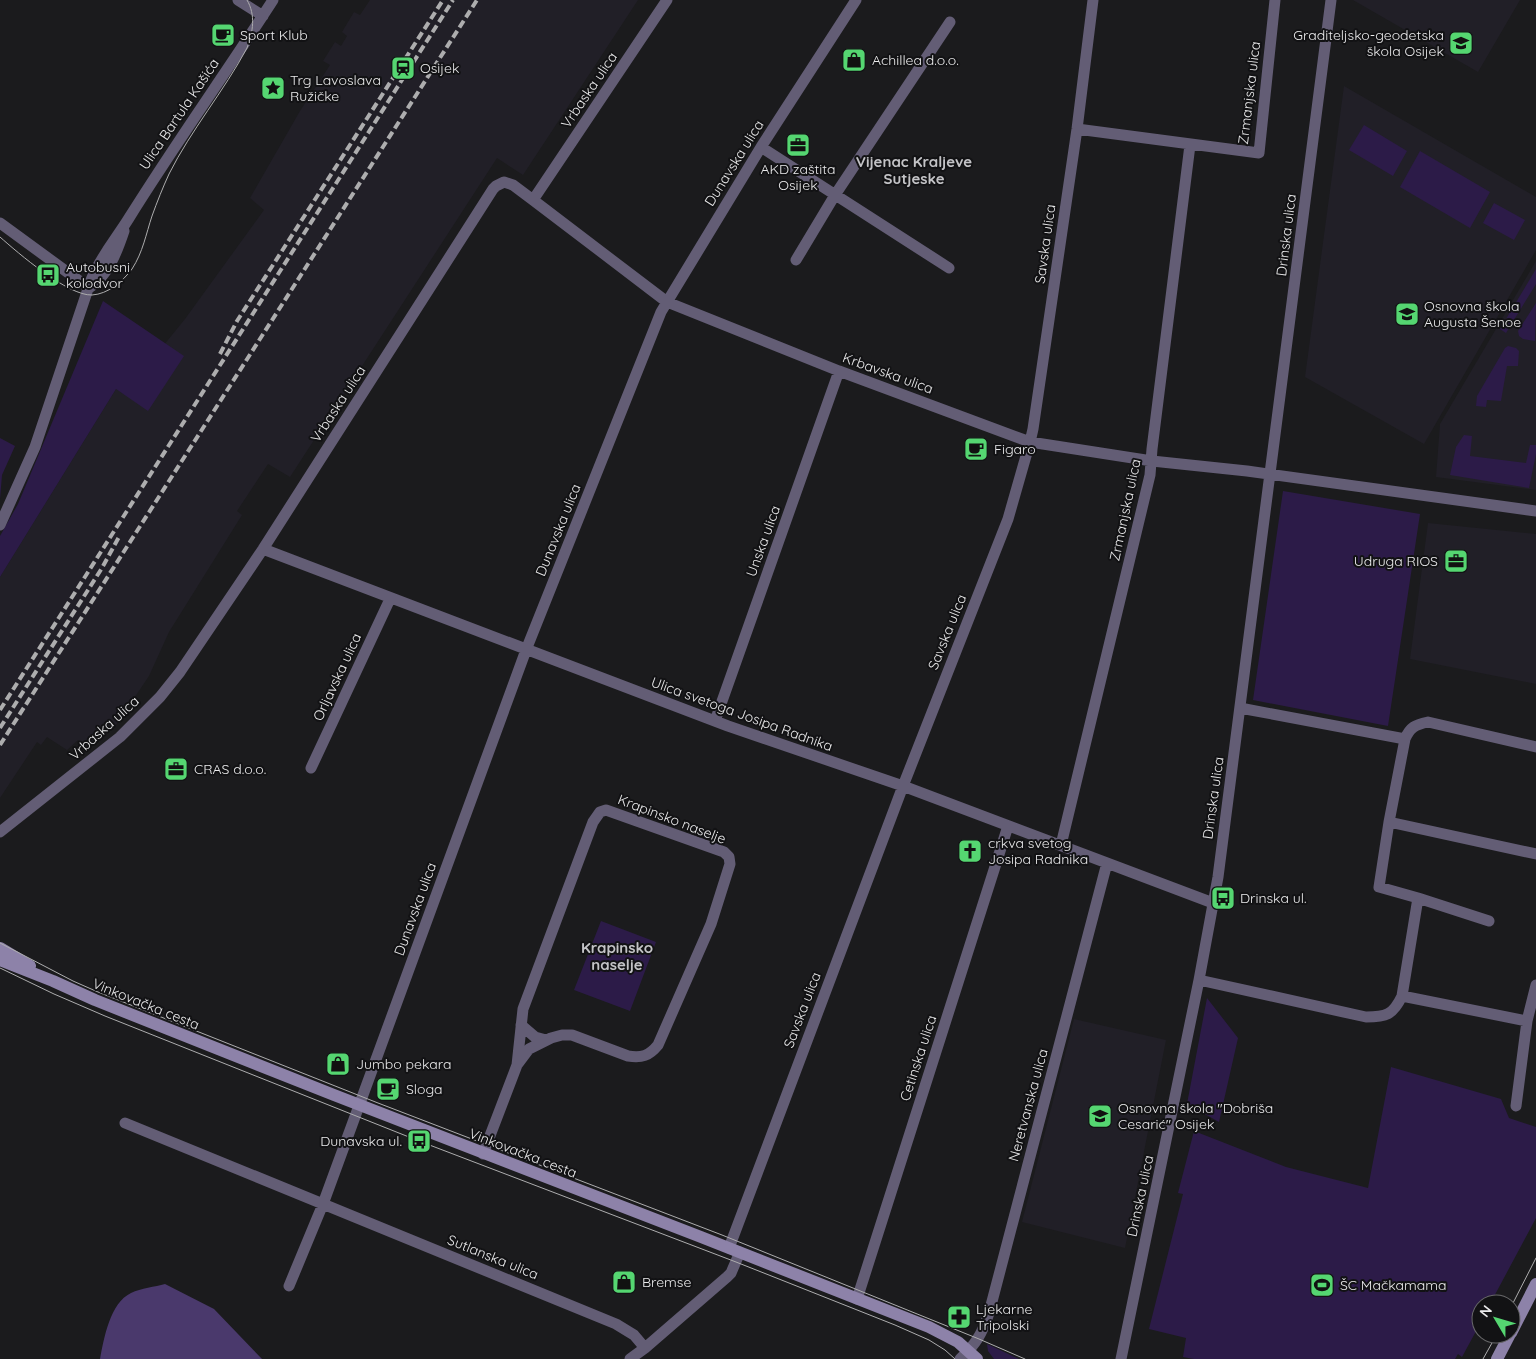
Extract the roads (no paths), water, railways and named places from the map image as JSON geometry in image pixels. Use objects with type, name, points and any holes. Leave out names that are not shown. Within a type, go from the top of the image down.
[{"type":"main road","name":"Vinkovačka cesta","points":[[0,948],[53,981]]},
{"type":"main road","name":"Vinkovačka cesta","points":[[0,960],[359,1105],[735,1250],[944,1334],[958,1342],[969,1356]]},
{"type":"main road","points":[[1521,1314],[1536,1284]]},
{"type":"main road","points":[[1497,1359],[1505,1344]]},
{"type":"street","points":[[238,0],[263,16]]},
{"type":"street","name":"Ulica Bartula Kašića","points":[[0,525],[35,447],[99,261],[128,220],[272,0]]},
{"type":"street","name":"Vrbaska ulica","points":[[0,832],[120,737],[160,697],[180,672],[263,549],[493,189],[500,183],[508,183],[533,200],[667,0]]},
{"type":"street","name":"Dunavska ulica","points":[[359,1105],[526,650],[661,312],[761,147],[856,0]]},
{"type":"street","name":"Savska ulica","points":[[630,1359],[731,1272],[735,1250],[903,786],[1008,519],[1030,442],[1077,130],[1093,0]]},
{"type":"street","name":"Zrmanjska ulica","points":[[1077,130],[1259,153],[1275,0]]},
{"type":"street","name":"Drinska ulica","points":[[1121,1359],[1199,980],[1213,903],[1332,0]]},
{"type":"street","points":[[796,260],[835,195],[950,22]]},
{"type":"street","name":"Zrmanjska ulica","points":[[1061,845],[1149,483],[1190,145]]},
{"type":"street","points":[[761,147],[949,268]]},
{"type":"street","name":"Krbavska ulica","points":[[533,200],[667,302],[839,371],[1030,442],[1152,461],[1270,474]]},
{"type":"street","points":[[0,223],[89,288]]},
{"type":"street","name":"Unska ulica","points":[[715,721],[839,371]]},
{"type":"street","points":[[1270,474],[1536,511]]},
{"type":"street","name":"Ulica svetoga Josipa Radnika","points":[[263,549],[390,599],[715,721],[903,786],[1213,903]]},
{"type":"street","name":"Orljavska ulica","points":[[310,768],[390,599]]},
{"type":"street","points":[[1240,708],[1405,740]]},
{"type":"street","points":[[1488,921],[1379,887],[1405,740],[1412,728],[1428,722],[1536,747]]},
{"type":"street","name":"Krapinsko naselje","points":[[483,1154],[517,1065],[523,1009],[593,822],[600,812],[606,810],[724,852],[729,857],[730,864],[710,924],[658,1045],[653,1052],[645,1056],[628,1056],[572,1035],[562,1035],[546,1040],[529,1049],[517,1065]]},
{"type":"street","points":[[1389,822],[1536,854]]},
{"type":"street","name":"Cetinska ulica","points":[[857,1299],[1008,826]]},
{"type":"street","name":"Neretvanska ulica","points":[[969,1356],[979,1339],[989,1313],[1107,863]]},
{"type":"street","points":[[1199,980],[1366,1017],[1386,1016],[1393,1010],[1402,996],[1418,898]]},
{"type":"street","points":[[1516,1106],[1527,1021],[1536,985]]},
{"type":"street","points":[[1402,996],[1527,1021]]},
{"type":"street","points":[[521,1025],[535,1037],[546,1040]]},
{"type":"street","points":[[290,1286],[323,1204],[359,1105]]},
{"type":"street","name":"Sutlanska ulica","points":[[125,1123],[616,1324],[634,1335],[645,1348]]},
{"type":"tram line","points":[[0,237],[57,281],[70,289],[82,293],[92,295],[104,292],[124,278],[132,269],[139,256],[169,174],[187,142],[247,48],[253,24],[252,12],[247,0]]},
{"type":"tram line","points":[[0,943],[98,992],[378,1103],[722,1235],[1025,1359]]},
{"type":"tram line","points":[[0,968],[105,1016],[419,1141],[895,1325],[929,1340],[955,1359]]},
{"type":"tram line","points":[[1518,1294],[1536,1258]]},
{"type":"tram line","points":[[1483,1359],[1491,1344]]},
{"type":"railway","points":[[220,354],[237,321],[443,0]]},
{"type":"railway","points":[[0,710],[453,0]]},
{"type":"railway","points":[[0,745],[477,0]]},
{"type":"railway","points":[[0,728],[102,568],[120,535]]},
{"type":"place","name":"Sport Klub","points":[[223,35]]},
{"type":"place","name":"Graditeljsko-geodetska škola Osijek","points":[[1461,43]]},
{"type":"place","name":"Achillea d.o.o.","points":[[854,60]]},
{"type":"place","name":"Osijek","points":[[403,68]]},
{"type":"place","name":"Trg Lavoslava Ružičke","points":[[273,88]]},
{"type":"place","name":"AKD zaštita Osijek","points":[[798,145]]},
{"type":"place","name":"Autobusni kolodvor","points":[[48,275]]},
{"type":"place","name":"Osnovna škola Augusta Šenoe","points":[[1407,314]]},
{"type":"place","name":"Figaro","points":[[976,449]]},
{"type":"place","name":"Udruga RIOS","points":[[1456,561]]},
{"type":"place","name":"CRAS d.o.o.","points":[[176,769]]},
{"type":"place","name":"crkva svetog Josipa Radnika","points":[[970,851]]},
{"type":"place","name":"Drinska ul.","points":[[1223,898]]},
{"type":"place","name":"Jumbo pekara","points":[[338,1064]]},
{"type":"place","name":"Sloga","points":[[388,1089]]},
{"type":"place","name":"Osnovna škola \"Dobriša Cesarić\" Osijek","points":[[1100,1116]]},
{"type":"place","name":"Dunavska ul.","points":[[419,1141]]},
{"type":"place","name":"Bremse","points":[[624,1282]]},
{"type":"place","name":"ŠC Mačkamama","points":[[1322,1285]]},
{"type":"place","name":"Ljekarne Tripolski","points":[[959,1317]]},
{"type":"district","name":"Vijenac Kraljeve Sutjeske","points":[[914,170]]},
{"type":"district","name":"Krapinsko naselje","points":[[617,956]]}]
